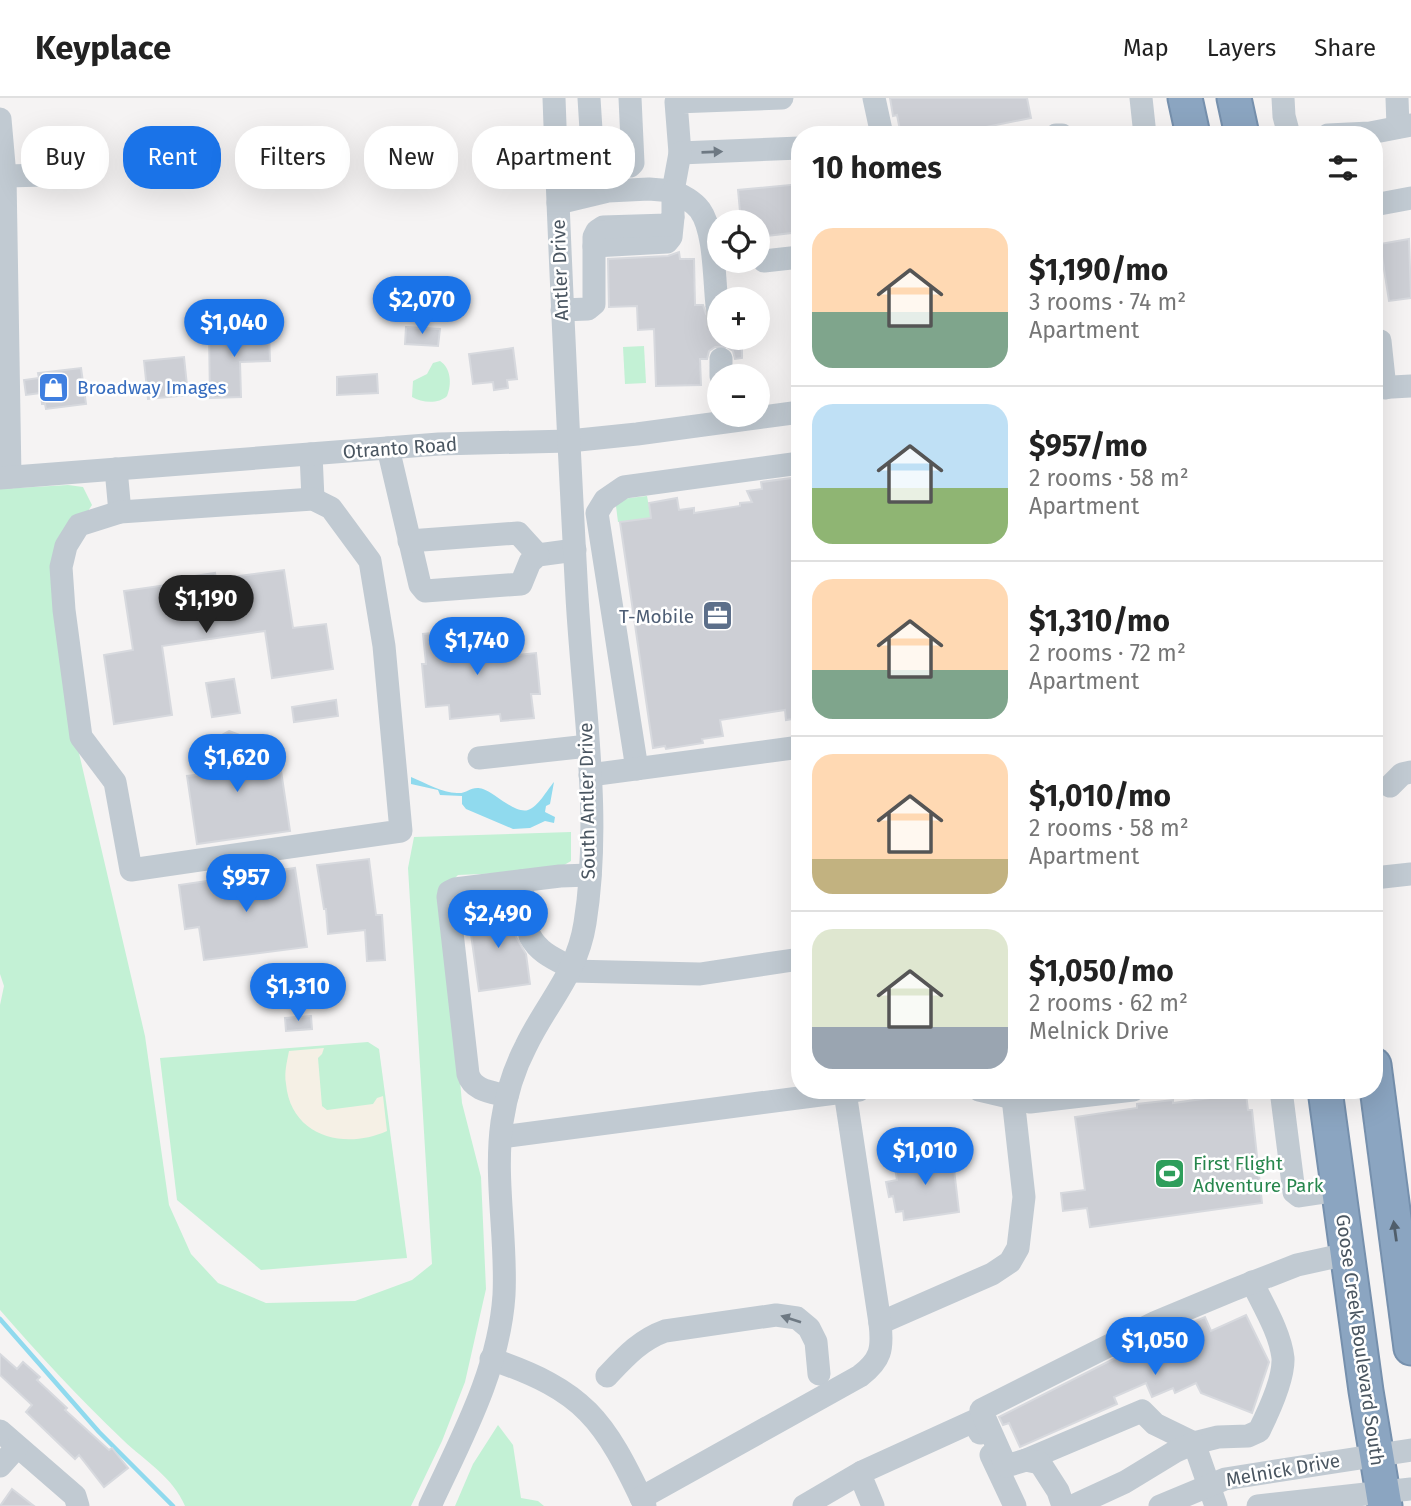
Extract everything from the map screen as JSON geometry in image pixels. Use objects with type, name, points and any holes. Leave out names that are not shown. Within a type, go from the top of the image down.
[{"type":"highway","points":[[1185,98],[1191,126]]},
{"type":"highway","points":[[1234,98],[1240,126]]},
{"type":"highway","name":"Goose Creek Boulevard South","points":[[1326,1099],[1376,1456],[1393,1496]]},
{"type":"highway","points":[[1381,1099],[1401,1194],[1411,1348]]},
{"type":"street","name":"Antler Drive","points":[[554,98],[569,441]]},
{"type":"street","points":[[589,98],[593,162],[598,166],[630,166],[633,163],[630,98]]},
{"type":"street","points":[[562,310],[588,309],[594,304],[594,246],[597,231],[603,227],[667,225],[673,217],[673,191],[680,153],[676,102],[782,98]]},
{"type":"street","points":[[874,98],[880,126]]},
{"type":"street","points":[[1141,98],[1145,126]]},
{"type":"street","points":[[1283,98],[1287,126]]},
{"type":"street","points":[[1383,130],[1405,126],[1397,98]]},
{"type":"street","points":[[0,119],[5,176],[5,478]]},
{"type":"street","points":[[680,153],[791,148]]},
{"type":"street","points":[[5,176],[21,176]]},
{"type":"street","points":[[558,203],[619,190],[649,189],[673,191],[689,199],[700,210],[707,224],[715,287]]},
{"type":"street","points":[[1383,203],[1411,198]]},
{"type":"street","points":[[770,260],[791,258]]},
{"type":"street","points":[[1383,388],[1411,386]]},
{"type":"street","name":"Otranto Road","points":[[770,414],[791,413]]},
{"type":"street","name":"Otranto Road","points":[[5,478],[388,448],[569,441],[637,435],[707,422]]},
{"type":"street","name":"South Antler Drive","points":[[430,1506],[480,1399],[504,1296],[501,1137],[508,1096],[526,1045],[571,969],[584,926],[590,876],[590,775],[569,441]]},
{"type":"street","points":[[388,448],[420,585],[425,592],[522,584],[530,562],[538,555],[575,550]]},
{"type":"street","points":[[311,454],[313,499]]},
{"type":"street","points":[[637,769],[597,513],[605,500],[624,487],[791,464]]},
{"type":"street","points":[[116,469],[120,512]]},
{"type":"street","points":[[313,499],[331,508],[370,561],[384,646],[401,831],[131,870],[115,782],[81,737],[64,610],[61,567],[66,546],[79,525],[120,512],[313,499]]},
{"type":"street","points":[[409,541],[519,533],[538,555]]},
{"type":"street","points":[[478,758],[588,746]]},
{"type":"street","points":[[590,775],[791,748]]},
{"type":"street","points":[[1390,786],[1402,774],[1411,772]]},
{"type":"street","points":[[1383,877],[1411,874]]},
{"type":"street","points":[[508,1096],[479,1088],[470,1082],[449,892],[521,881],[590,876]]},
{"type":"street","points":[[521,881],[528,925],[535,946],[542,953],[571,969],[700,974],[791,960]]},
{"type":"street","points":[[501,1137],[791,1099]]},
{"type":"street","points":[[491,1359],[532,1373],[559,1387],[583,1406],[614,1443],[643,1502],[860,1376],[873,1366],[880,1354],[882,1341],[853,1099]]},
{"type":"street","points":[[880,1324],[992,1273],[1010,1262],[1018,1248],[1024,1197],[1013,1099]]},
{"type":"street","points":[[1017,1099],[1030,1102],[1056,1099]]},
{"type":"street","points":[[1282,1099],[1294,1192],[1299,1196],[1339,1190]]},
{"type":"street","points":[[1014,1506],[984,1432],[981,1410],[1156,1322],[1297,1265],[1347,1254]]},
{"type":"street","points":[[1073,1506],[1125,1482],[1194,1443],[1218,1437],[1248,1436],[1259,1431],[1280,1378],[1283,1359],[1275,1333],[1252,1282]]},
{"type":"street","points":[[607,1376],[632,1349],[650,1336],[665,1331],[776,1315],[797,1318],[810,1328],[816,1342],[819,1374]]},
{"type":"street","points":[[804,1506],[862,1472],[974,1421],[1006,1466],[1142,1411],[1155,1424],[1194,1443],[1211,1496]]},
{"type":"street","points":[[0,1431],[75,1496],[78,1506]]},
{"type":"street","points":[[0,1466],[17,1447]]},
{"type":"street","name":"Melnick Drive","points":[[1160,1506],[1211,1496],[1225,1479],[1411,1450]]},
{"type":"street","points":[[1026,1460],[1040,1463],[1058,1490],[1063,1506]]},
{"type":"street","points":[[862,1472],[861,1477],[873,1506]]},
{"type":"street","name":"Melnick Drive","points":[[1258,1506],[1393,1496]]},
{"type":"green space","points":[[644,346],[646,383],[625,384],[623,347]]},
{"type":"green space","points":[[440,361],[449,377],[447,396],[430,402],[412,397],[413,381],[427,374],[433,363]]},
{"type":"green space","points":[[68,485],[83,487],[92,505],[75,531],[56,577],[68,706],[145,1036],[169,1205],[191,1254],[218,1283],[266,1303],[355,1301],[412,1280],[432,1264],[408,868],[414,837],[571,832],[571,861],[554,871],[458,875],[443,890],[462,1103],[481,1177],[486,1289],[465,1382],[442,1441],[411,1506],[185,1506],[166,1478],[91,1409],[0,1310],[0,1005],[4,986],[0,974],[0,489]]},
{"type":"green space","points":[[647,496],[651,518],[618,522],[616,506],[621,499]]},
{"type":"green space","points":[[368,1042],[379,1049],[407,1258],[261,1270],[177,1200],[160,1058]]},
{"type":"green space","points":[[498,1425],[513,1445],[521,1498],[538,1501],[544,1506],[455,1506],[473,1464]]},
{"type":"sand","points":[[324,1048],[318,1058],[322,1106],[327,1110],[373,1104],[377,1098],[383,1096],[387,1131],[371,1137],[338,1138],[309,1127],[298,1116],[290,1102],[286,1084],[289,1051]]},
{"type":"water","points":[[411,777],[451,793],[483,789],[523,810],[535,805],[554,782],[550,804],[546,806],[545,812],[555,817],[554,823],[545,821],[530,828],[513,829],[466,809],[462,804],[462,796],[440,795],[438,790],[411,784]]},
{"type":"building","points":[[890,98],[1027,98],[1031,118],[991,126],[899,126],[897,115],[893,116]]},
{"type":"building","points":[[791,185],[791,233],[770,236],[770,210],[740,210],[738,190]]},
{"type":"building","points":[[1409,239],[1411,298],[1389,301],[1383,243]]},
{"type":"building","points":[[679,252],[680,259],[694,259],[695,305],[703,305],[707,315],[707,350],[710,350],[707,359],[700,359],[701,385],[656,386],[654,329],[638,330],[637,306],[609,307],[608,259],[668,256]]},
{"type":"building","points":[[406,327],[440,329],[438,346],[405,344]]},
{"type":"building","points":[[269,331],[270,361],[240,362],[241,397],[210,398],[209,332]]},
{"type":"building","points":[[513,348],[517,379],[507,380],[508,388],[494,390],[493,382],[473,384],[469,354]]},
{"type":"building","points":[[742,350],[742,358],[735,359],[733,351]]},
{"type":"building","points":[[184,357],[188,395],[148,399],[144,361]]},
{"type":"building","name":"Broadway Images","points":[[81,368],[86,404],[46,409],[45,404],[42,404],[41,393],[26,395],[24,380],[39,378],[38,373]]},
{"type":"building","points":[[377,374],[378,393],[337,395],[337,377]]},
{"type":"building","name":"T-Mobile","points":[[791,478],[791,719],[786,720],[785,710],[720,720],[723,736],[702,739],[703,743],[666,749],[665,746],[653,748],[620,522],[651,518],[649,503],[677,498],[679,510],[694,508],[694,513],[740,506],[740,503],[752,502],[747,491],[762,489],[761,482]]},
{"type":"building","points":[[284,570],[293,628],[326,624],[333,669],[272,678],[265,631],[162,646],[172,715],[114,724],[104,655],[133,650],[124,591],[195,581],[194,576],[215,573],[216,579]]},
{"type":"building","points":[[475,620],[479,659],[536,653],[540,694],[531,694],[534,718],[501,721],[500,714],[450,719],[449,705],[426,707],[422,664],[426,664],[423,634],[456,631],[455,622]]},
{"type":"building","points":[[234,679],[240,713],[212,717],[206,683]]},
{"type":"building","points":[[336,700],[338,716],[294,722],[292,707]]},
{"type":"building","points":[[229,731],[250,739],[252,749],[259,748],[262,767],[280,764],[290,831],[197,844],[187,776],[205,774],[203,756],[213,754],[211,741]]},
{"type":"building","points":[[369,859],[376,915],[382,915],[385,960],[367,961],[365,930],[328,934],[317,865]]},
{"type":"building","points":[[295,868],[307,947],[204,960],[199,927],[185,929],[179,885]]},
{"type":"building","points":[[511,907],[515,922],[520,927],[516,937],[526,954],[530,984],[479,991],[468,913]]},
{"type":"building","points":[[311,1016],[312,1029],[286,1031],[285,1018]]},
{"type":"building","name":"First Flight Adventure Park","points":[[1202,1099],[1247,1099],[1248,1110],[1252,1110],[1262,1203],[1090,1227],[1087,1208],[1063,1211],[1061,1193],[1085,1190],[1075,1117],[1137,1108],[1137,1104],[1173,1100],[1173,1103]]},
{"type":"building","points":[[952,1152],[959,1212],[904,1220],[903,1211],[896,1212],[893,1196],[889,1197],[886,1182],[897,1180],[894,1161]]},
{"type":"building","points":[[1246,1315],[1269,1362],[1252,1413],[1201,1393],[1196,1383],[1175,1393],[1173,1388],[1152,1397],[1146,1383],[1114,1397],[1117,1404],[1020,1447],[1009,1423],[1003,1425],[999,1417],[1159,1336],[1205,1317],[1211,1331]]},
{"type":"building","points":[[0,1354],[17,1369],[23,1362],[40,1377],[37,1380],[67,1408],[65,1410],[109,1450],[112,1448],[128,1468],[104,1487],[79,1455],[75,1459],[26,1412],[32,1405],[0,1375]]},
{"type":"building","points":[[12,1489],[34,1506],[0,1506]]},
{"type":"waterway","points":[[0,1319],[99,1432],[173,1506]]},
{"type":"place","name":"Broadway Images","points":[[54,387]]},
{"type":"place","name":"T-Mobile","points":[[717,616]]},
{"type":"place","name":"First Flight Adventure Park","points":[[1170,1174]]}]
